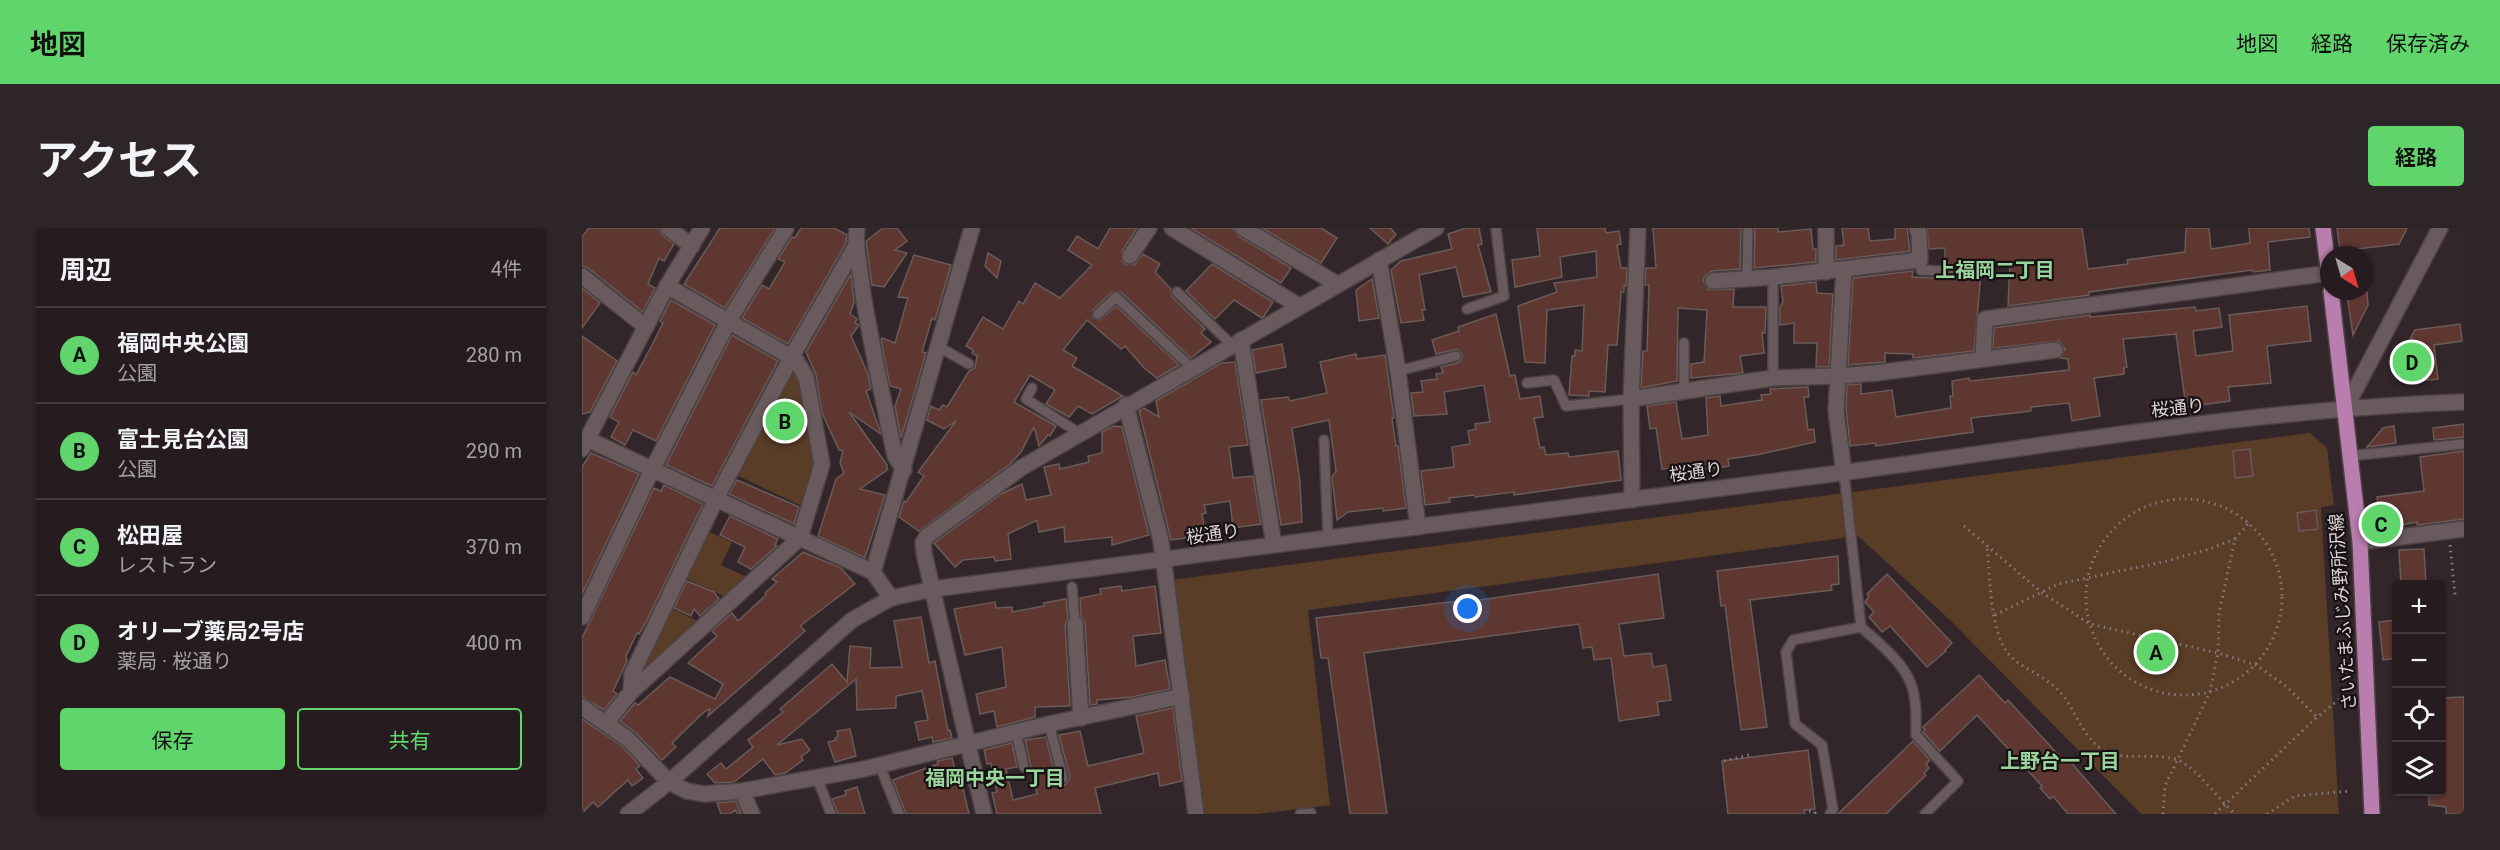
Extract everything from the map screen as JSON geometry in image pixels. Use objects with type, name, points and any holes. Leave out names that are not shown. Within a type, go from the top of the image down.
[{"type":"main road","points":[[2323,228],[2325,246]]},
{"type":"main road","name":"さいたまふじみ野所沢線","points":[[2332,300],[2360,542],[2372,814]]},
{"type":"street","points":[[668,228],[692,246]]},
{"type":"street","points":[[702,228],[667,286],[646,327],[588,421],[585,444],[716,499],[873,572],[891,598]]},
{"type":"street","points":[[582,616],[652,471],[729,320],[786,228]]},
{"type":"street","points":[[857,228],[857,244],[876,365],[895,456],[904,470]]},
{"type":"street","points":[[873,572],[972,228]]},
{"type":"street","points":[[1130,256],[1149,228]]},
{"type":"street","points":[[1172,228],[1193,233],[1299,306]]},
{"type":"street","points":[[1244,228],[1337,284]]},
{"type":"street","points":[[984,814],[924,553],[923,543],[927,536],[1021,468],[1126,405],[1436,228]]},
{"type":"street","points":[[1632,500],[1631,399],[1638,228]]},
{"type":"street","points":[[1826,228],[1827,272]]},
{"type":"street","points":[[1713,280],[1827,272],[1920,260],[1917,228]]},
{"type":"street","points":[[2344,409],[2440,228]]},
{"type":"street","points":[[631,692],[632,674],[716,499],[792,356],[857,244]]},
{"type":"street","points":[[1379,260],[1398,371],[1418,527]]},
{"type":"street","points":[[1844,268],[1836,411],[1844,473]]},
{"type":"street","points":[[1983,359],[1985,320],[2320,275]]},
{"type":"street","points":[[582,276],[646,327]]},
{"type":"street","points":[[606,723],[631,692],[800,538],[822,464],[806,377],[803,369],[792,356],[667,286]]},
{"type":"street","points":[[1237,343],[1274,545]]},
{"type":"street","points":[[1631,399],[1773,378],[1839,376],[2055,350]]},
{"type":"street","name":"桜通り","points":[[628,814],[669,782],[852,620],[891,598],[933,589],[1844,473],[2154,429],[2380,405],[2464,402]]},
{"type":"street","points":[[1126,405],[1161,541],[1196,814]]},
{"type":"street","points":[[2360,542],[2457,530]]},
{"type":"street","points":[[1075,624],[1081,718]]},
{"type":"street","points":[[584,711],[628,739],[669,782],[687,791],[704,794],[742,791],[879,766],[1049,723],[1182,696]]},
{"type":"street","points":[[742,791],[752,814]]},
{"type":"lane","points":[[1467,309],[1504,296],[1496,228]]},
{"type":"lane","points":[[1747,279],[1748,228]]},
{"type":"lane","points":[[1920,260],[1921,270],[1964,272]]},
{"type":"lane","points":[[1773,277],[1773,378]]},
{"type":"lane","points":[[1177,292],[1237,343]]},
{"type":"lane","points":[[1098,314],[1116,297],[1192,368]]},
{"type":"lane","points":[[1684,343],[1684,392]]},
{"type":"lane","points":[[939,347],[969,364]]},
{"type":"lane","points":[[1398,371],[1456,356]]},
{"type":"lane","points":[[1527,383],[1554,380],[1566,406],[1631,399]]},
{"type":"lane","points":[[1032,388],[1026,399],[1079,433]]},
{"type":"lane","points":[[1324,440],[1328,538]]},
{"type":"lane","points":[[2349,456],[2464,444]]},
{"type":"lane","points":[[1844,473],[1861,627],[1876,640],[1911,683],[1916,735],[1958,781],[1925,814]]},
{"type":"lane","points":[[1072,587],[1075,624]]},
{"type":"lane","points":[[1830,814],[1833,808],[1822,745],[1795,724],[1786,652],[1793,640],[1861,627]]},
{"type":"lane","points":[[1049,723],[1063,778]]},
{"type":"lane","points":[[1017,732],[1024,767]]},
{"type":"lane","points":[[879,766],[898,814]]},
{"type":"lane","points":[[817,778],[831,814]]},
{"type":"lane","points":[[1300,814],[1311,813]]},
{"type":"path","points":[[2170,500],[2211,503],[2235,514],[2261,535],[2271,551],[2280,576],[2282,612],[2277,630],[2256,665],[2210,692],[2175,695],[2153,690],[2136,682],[2117,668],[2102,650],[2090,624],[2087,600],[2088,576],[2097,550],[2114,527],[2137,510],[2170,500]]},
{"type":"path","points":[[1995,615],[2058,584],[2163,562],[2209,549],[2235,539],[2248,524]]},
{"type":"path","points":[[1964,526],[2041,592],[2090,624],[2218,653],[2256,665],[2287,687],[2317,717]]},
{"type":"path","points":[[2455,595],[2457,530]]},
{"type":"path","points":[[2163,814],[2162,798],[2165,786],[2210,692],[2218,653],[2219,613],[2235,539]]},
{"type":"path","points":[[1987,547],[1995,615],[2003,647],[2017,662],[2038,673],[2059,690],[2093,742],[2105,751],[2115,755],[2177,760],[2189,767],[2235,814]]},
{"type":"path","points":[[2215,814],[2317,717],[2346,694]]},
{"type":"path","points":[[1724,760],[1749,755]]},
{"type":"path","points":[[2267,814],[2295,796],[2350,791]]},
{"type":"shaded area","points":[[789,372],[800,376],[817,463],[804,507],[734,474]]},
{"type":"shaded area","points":[[2310,433],[2327,448],[2334,505],[2321,507],[2339,814],[2141,814],[1951,621],[1858,536],[1308,610],[1330,805],[1257,814],[1204,814],[1171,580]]},
{"type":"shaded area","points":[[707,531],[732,542],[721,565],[751,579],[728,598],[685,578]]},
{"type":"shaded area","points":[[671,608],[701,623],[642,674],[640,670]]},
{"type":"building","points":[[589,228],[658,228],[662,235],[674,244],[664,261],[659,258],[648,284],[655,288],[643,312],[588,268],[582,266],[582,237]]},
{"type":"building","points":[[720,228],[775,228],[725,308],[684,284]]},
{"type":"building","points":[[801,228],[834,228],[847,235],[846,243],[788,344],[742,318],[762,285],[769,289],[785,262],[778,259],[792,237],[795,238]]},
{"type":"building","points":[[883,228],[897,228],[907,241],[895,250],[907,253],[884,287],[872,285],[866,241]]},
{"type":"building","points":[[1110,228],[1137,228],[1122,251],[1122,261],[1125,264],[1134,265],[1143,254],[1160,264],[1155,272],[1171,289],[1172,297],[1205,329],[1201,333],[1211,342],[1191,358],[1121,292],[1112,292],[1093,310],[1093,318],[1100,320],[1116,306],[1179,365],[1157,378],[1144,368],[1125,346],[1121,349],[1087,320],[1063,350],[1077,358],[1072,366],[1123,396],[1092,414],[1078,406],[1069,417],[1046,404],[1055,390],[1030,375],[1014,402],[1056,426],[1050,436],[1048,435],[1039,446],[1034,427],[1021,452],[1010,464],[919,531],[899,517],[904,501],[906,502],[924,476],[918,472],[956,421],[944,429],[927,420],[931,406],[939,410],[943,405],[947,407],[969,371],[975,368],[977,356],[966,346],[983,317],[1003,329],[1019,301],[1023,304],[1035,283],[1060,298],[1092,265],[1068,250],[1077,236],[1098,249]]},
{"type":"building","points":[[1191,228],[1233,228],[1238,236],[1291,268],[1281,283]]},
{"type":"building","points":[[1262,228],[1321,228],[1337,238],[1321,263]]},
{"type":"building","points":[[1370,228],[1390,228],[1396,234],[1388,244]]},
{"type":"building","points":[[1466,228],[1479,228],[1482,244],[1478,245],[1491,292],[1463,297],[1456,267],[1419,275],[1425,310],[1422,310],[1424,320],[1401,323],[1391,270],[1401,261],[1452,249],[1448,234]]},
{"type":"building","points":[[1537,228],[1605,228],[1606,233],[1619,231],[1621,244],[1617,245],[1621,268],[1627,268],[1626,286],[1624,286],[1624,292],[1621,292],[1617,345],[1608,345],[1605,392],[1589,391],[1589,396],[1569,395],[1572,356],[1575,356],[1575,350],[1582,351],[1584,305],[1547,310],[1545,363],[1525,362],[1518,306],[1557,292],[1554,283],[1597,277],[1596,251],[1560,257],[1562,277],[1515,287],[1512,260],[1540,256]]},
{"type":"building","points":[[1653,228],[1741,228],[1740,269],[1712,271],[1705,276],[1703,281],[1709,290],[1734,289],[1733,307],[1766,307],[1765,333],[1762,333],[1764,353],[1740,356],[1743,373],[1691,378],[1691,364],[1704,362],[1707,310],[1678,308],[1677,381],[1641,388],[1643,351],[1647,351],[1649,285],[1645,285],[1646,268],[1656,268]]},
{"type":"building","points":[[1755,228],[1778,228],[1778,232],[1811,229],[1813,249],[1816,249],[1816,262],[1754,268]]},
{"type":"building","points":[[1842,228],[1868,228],[1870,241],[1895,239],[1895,228],[1907,228],[1910,251],[1836,260],[1836,246],[1844,245]]},
{"type":"building","points":[[1927,228],[2082,228],[2088,269],[2128,264],[2127,260],[2185,252],[2186,228],[2209,228],[2211,249],[2250,243],[2249,228],[2309,228],[2310,237],[2268,242],[2270,270],[2253,272],[2252,270],[2089,292],[2089,295],[2008,306],[2010,263],[1982,262],[1974,351],[1913,358],[1913,354],[1885,353],[1885,362],[1848,365],[1853,278],[1913,271],[1912,277],[1964,279],[1970,275],[1970,269],[1967,266],[1945,264],[1945,248],[1929,249]]},
{"type":"building","points":[[2337,228],[2407,228],[2399,244],[2374,247],[2339,246]]},
{"type":"building","points":[[988,253],[1001,261],[997,278],[985,266]]},
{"type":"building","points":[[914,255],[951,265],[935,320],[932,318],[922,352],[926,353],[901,438],[895,406],[901,389],[890,386],[881,340],[882,338],[895,343],[908,298],[898,297]]},
{"type":"building","points":[[1212,264],[1273,302],[1262,318],[1234,300],[1215,319],[1186,291]]},
{"type":"building","points":[[851,274],[854,303],[850,314],[857,319],[855,323],[859,325],[851,336],[868,374],[871,389],[866,391],[881,434],[849,412],[887,465],[887,470],[860,489],[885,495],[865,558],[818,536],[836,479],[844,473],[840,463],[843,451],[839,450],[822,413],[816,375],[806,352]]},
{"type":"building","points":[[1372,279],[1379,318],[1359,321],[1356,290]]},
{"type":"building","points":[[1816,282],[1817,293],[1833,294],[1829,367],[1816,367],[1817,343],[1794,343],[1794,323],[1780,325],[1780,307],[1783,302],[1781,286]]},
{"type":"building","points":[[582,288],[600,303],[582,328]]},
{"type":"building","points":[[671,300],[715,325],[656,441],[633,430],[625,445],[611,437],[619,422],[610,417],[633,372],[636,375],[652,345],[663,323],[660,321]]},
{"type":"building","points":[[2348,300],[2368,300],[2368,305],[2353,335]]},
{"type":"building","points":[[2307,306],[2311,341],[2267,346],[2271,383],[2228,387],[2230,401],[2186,407],[2176,334],[2123,339],[2127,367],[2124,368],[2124,374],[2094,378],[2100,416],[2072,421],[2069,403],[2031,407],[2031,411],[1971,418],[1973,432],[1876,446],[1875,443],[1850,446],[1846,407],[1847,385],[1861,384],[1861,394],[1892,390],[1896,417],[1951,408],[1952,381],[2069,370],[2068,359],[2060,358],[2065,349],[2059,341],[1993,348],[1994,328],[2090,315],[2090,317],[2195,307],[2196,311],[2219,308],[2222,327],[2193,331],[2196,356],[2233,351],[2229,315]]},
{"type":"building","points":[[1496,314],[1510,376],[1515,375],[1520,399],[1540,396],[1543,417],[1534,418],[1540,448],[1544,447],[1546,455],[1568,453],[1569,457],[1618,451],[1621,480],[1514,495],[1514,492],[1449,498],[1450,502],[1425,505],[1421,471],[1454,467],[1452,447],[1470,444],[1468,431],[1476,429],[1475,424],[1490,422],[1484,385],[1444,392],[1447,414],[1414,416],[1411,393],[1423,392],[1421,381],[1437,379],[1436,374],[1443,373],[1441,367],[1458,363],[1462,358],[1462,354],[1457,349],[1436,354],[1432,340],[1459,331],[1458,327]]},
{"type":"building","points":[[2460,324],[2462,341],[2434,345],[2438,379],[2408,382],[2396,365],[2415,330]]},
{"type":"building","points":[[732,335],[778,361],[712,486],[666,465]]},
{"type":"building","points":[[582,336],[617,361],[590,412],[582,414]]},
{"type":"building","points":[[1282,344],[1286,367],[1256,373],[1252,350]]},
{"type":"building","points":[[1356,354],[1357,359],[1385,355],[1406,508],[1348,512],[1337,520],[1332,477],[1336,471],[1329,420],[1292,428],[1300,482],[1302,522],[1281,525],[1261,400],[1288,397],[1290,401],[1327,393],[1320,362]]},
{"type":"building","points":[[1235,362],[1248,445],[1229,447],[1233,478],[1253,476],[1261,524],[1233,528],[1230,501],[1204,505],[1206,513],[1202,514],[1206,535],[1171,540],[1139,411],[1144,408],[1159,417],[1156,401],[1221,363]]},
{"type":"building","points":[[1808,387],[1809,397],[1804,397],[1808,430],[1814,429],[1815,442],[1728,459],[1729,466],[1692,471],[1691,466],[1662,469],[1656,428],[1650,429],[1647,406],[1676,402],[1682,439],[1708,435],[1706,398],[1720,396],[1721,406],[1762,400],[1761,395],[1771,394],[1770,389]]},
{"type":"building","points":[[2464,424],[2464,437],[2434,440],[2433,428]]},
{"type":"building","points":[[1114,426],[1122,427],[1149,535],[1112,545],[1112,537],[1065,542],[1064,527],[1039,532],[1037,520],[1008,534],[1011,559],[995,561],[994,557],[963,560],[955,567],[934,543],[1001,494],[1022,484],[1026,500],[1051,495],[1044,467],[1059,464],[1060,469],[1089,462],[1088,456],[1102,453],[1102,432]]},
{"type":"building","points":[[2394,426],[2396,443],[2367,447],[2383,428]]},
{"type":"building","points":[[2250,449],[2253,476],[2235,478],[2233,451]]},
{"type":"building","points":[[2464,451],[2464,519],[2417,525],[2417,522],[2372,531],[2370,517],[2379,516],[2377,497],[2424,491],[2420,457]]},
{"type":"building","points":[[591,453],[639,474],[582,594],[582,467]]},
{"type":"building","points":[[737,480],[799,507],[794,524],[729,494]]},
{"type":"building","points":[[664,485],[703,504],[646,622],[639,634],[637,633],[626,656],[627,661],[613,691],[617,694],[604,710],[582,697],[582,638],[654,488],[661,491]]},
{"type":"building","points":[[2316,510],[2318,529],[2299,531],[2297,513]]},
{"type":"building","points":[[730,516],[778,539],[775,545],[777,546],[751,569],[738,562],[745,547],[720,535]]},
{"type":"building","points":[[2424,549],[2426,580],[2401,580],[2399,550]]},
{"type":"building","points":[[803,552],[841,568],[855,584],[800,626],[805,631],[708,716],[710,709],[705,711],[672,743],[676,747],[662,760],[635,732],[620,721],[635,703],[638,705],[670,677],[715,699],[723,684],[688,663],[717,636],[712,631],[732,613],[738,621],[777,582],[772,579]]},
{"type":"building","points":[[1838,556],[1839,584],[1831,585],[1832,590],[1750,600],[1767,727],[1741,730],[1725,605],[1721,606],[1717,571]]},
{"type":"building","points":[[1658,574],[1664,618],[1619,624],[1624,656],[1651,653],[1653,667],[1666,665],[1671,700],[1657,702],[1659,715],[1619,721],[1611,658],[1594,660],[1592,647],[1583,648],[1579,624],[1364,653],[1387,814],[1350,814],[1328,658],[1321,658],[1316,618],[1466,600],[1466,602]]},
{"type":"building","points":[[1887,574],[1952,643],[1927,667],[1890,626],[1882,632],[1869,617],[1874,612],[1865,602],[1869,596],[1867,594]]},
{"type":"building","points":[[687,581],[714,592],[719,599],[700,616],[694,609],[691,616],[674,608]]},
{"type":"building","points":[[1121,586],[1122,591],[1155,586],[1161,633],[1133,636],[1136,666],[1165,660],[1170,689],[1132,697],[1097,700],[1097,704],[1090,705],[1085,623],[1081,617],[1080,598],[1101,594],[1100,589]]},
{"type":"building","points":[[1066,599],[1068,618],[1065,625],[1070,706],[1035,707],[1035,717],[997,727],[994,711],[980,714],[976,694],[1006,687],[1002,647],[965,655],[954,609],[995,602],[996,608],[1012,607],[1012,612]]},
{"type":"building","points":[[921,617],[929,663],[935,661],[948,731],[950,730],[952,738],[933,742],[932,737],[919,740],[915,722],[928,720],[922,691],[896,696],[896,708],[857,710],[856,679],[777,745],[802,739],[810,750],[801,757],[803,760],[785,773],[775,775],[763,759],[734,782],[715,783],[707,774],[721,763],[726,769],[753,747],[748,740],[783,712],[780,709],[832,664],[847,682],[850,646],[871,648],[870,668],[902,667],[894,621]]},
{"type":"building","points":[[2392,621],[2392,659],[2383,660],[2379,622]]},
{"type":"building","points":[[1979,675],[2005,703],[2008,700],[2065,762],[2068,759],[2116,814],[2068,814],[2053,796],[2050,799],[2040,788],[2042,786],[1977,715],[1940,751],[1923,732],[1925,730],[1923,727]]},
{"type":"building","points":[[2464,697],[2464,814],[2446,814],[2446,807],[2429,805],[2429,796],[2446,796],[2446,698]]},
{"type":"building","points":[[1173,708],[1182,781],[1160,786],[1158,773],[1095,788],[1101,814],[997,814],[992,793],[997,792],[991,763],[987,764],[984,750],[1012,743],[1017,767],[1006,769],[1013,800],[1037,794],[1025,740],[1046,737],[1056,780],[1064,785],[1070,777],[1059,735],[1080,731],[1088,766],[1144,753],[1136,716]]},
{"type":"building","points":[[582,719],[622,746],[640,766],[636,769],[643,778],[632,786],[628,780],[598,807],[593,802],[582,813]]},
{"type":"building","points":[[850,729],[856,756],[835,762],[828,742],[836,740],[837,731]]},
{"type":"building","points":[[1913,741],[1930,760],[1926,764],[1929,768],[1924,773],[1926,775],[1886,814],[1838,814]]},
{"type":"building","points":[[1808,750],[1815,809],[1804,810],[1805,814],[1728,814],[1722,761]]},
{"type":"building","points":[[952,758],[958,781],[961,780],[969,814],[906,814],[893,780],[938,764],[937,761]]},
{"type":"building","points":[[857,787],[865,814],[838,814],[832,799],[846,795],[845,791]]},
{"type":"building","points":[[736,801],[741,814],[735,810],[730,814],[721,814],[717,803]]},
{"type":"place","name":"オリーブ薬局2号店","points":[[2412,362]]},
{"type":"place","name":"富士見台公園","points":[[785,421]]},
{"type":"place","name":"松田屋","points":[[2381,524]]},
{"type":"place","name":"福岡中央公園","points":[[2156,652]]},
{"type":"district","name":"上福岡二丁目","points":[[1995,270]]},
{"type":"district","name":"上野台一丁目","points":[[2060,761]]},
{"type":"district","name":"福岡中央一丁目","points":[[995,778]]}]
